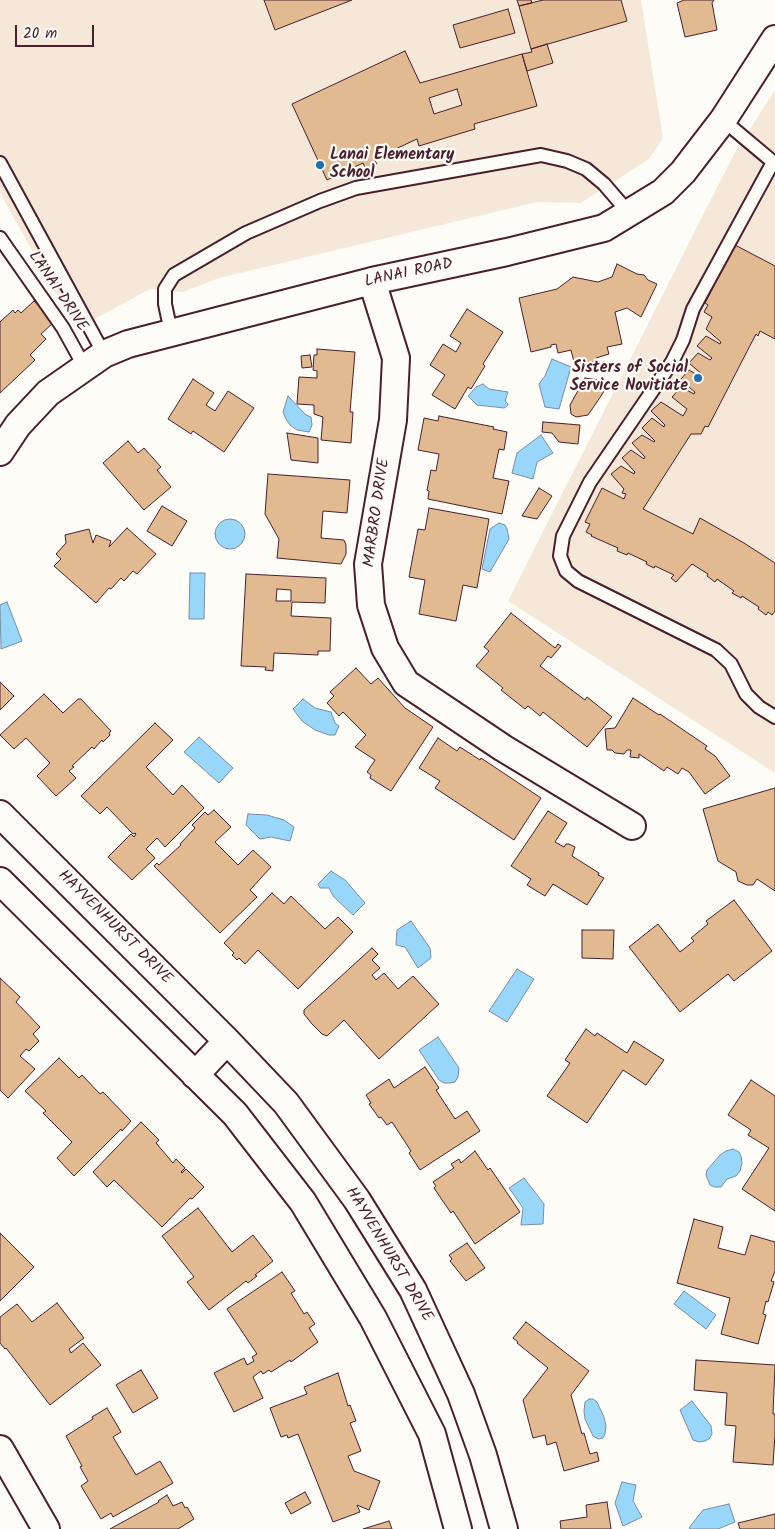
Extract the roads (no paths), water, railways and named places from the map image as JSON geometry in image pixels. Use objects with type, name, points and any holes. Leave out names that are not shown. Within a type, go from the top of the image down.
[{"type":"street","name":"LANAI ROAD","points":[[0,452],[18,425],[48,393],[94,360],[128,344],[372,281],[507,252],[604,228],[663,192],[683,172],[723,120],[775,39]]},
{"type":"street","name":"MARBRO DRIVE","points":[[372,281],[396,358],[393,420],[368,564],[371,605],[385,648],[406,682],[503,748],[632,826]]},
{"type":"street","name":"HAYVENHURST DRIVE","points":[[0,814],[227,1041],[286,1103],[358,1200],[413,1290],[461,1394],[483,1455],[504,1529]]},
{"type":"street","points":[[0,881],[236,1114],[303,1202],[373,1318],[432,1434],[458,1529]]},
{"type":"street","points":[[195,1075],[227,1041]]},
{"type":"street","points":[[0,1449],[46,1529]]},
{"type":"lane","points":[[723,120],[773,162],[693,309],[683,340],[672,362],[590,482],[563,536],[560,556],[566,571],[578,581],[716,650],[731,664],[746,694],[759,707],[775,717]]},
{"type":"lane","points":[[171,332],[165,304],[166,290],[174,275],[246,232],[356,188],[541,155],[567,161],[586,170],[604,184],[629,214]]},
{"type":"lane","points":[[0,163],[94,360]]},
{"type":"lane","name":"LANAI DRIVE","points":[[0,238],[63,328],[94,360]]},
{"type":"water","points":[[552,359],[571,367],[559,409],[545,407],[539,384],[545,376]]},
{"type":"water","points":[[483,384],[489,389],[508,392],[505,401],[508,404],[507,406],[504,408],[477,405],[468,396],[476,387]]},
{"type":"water","points":[[288,396],[306,415],[311,417],[312,425],[309,432],[297,430],[286,419],[283,412]]},
{"type":"water","points":[[541,435],[553,453],[537,462],[533,479],[512,473],[517,453]]},
{"type":"water","points":[[230,519],[241,523],[245,534],[241,545],[230,549],[219,545],[215,534],[219,523]]},
{"type":"water","points":[[499,523],[505,525],[509,539],[490,572],[482,569],[490,529]]},
{"type":"water","points":[[190,573],[205,573],[204,619],[189,619]]},
{"type":"water","points":[[7,602],[22,641],[1,649],[0,605]]},
{"type":"water","points":[[303,699],[315,708],[331,712],[335,723],[339,726],[335,735],[315,730],[302,721],[293,709]]},
{"type":"water","points":[[199,737],[233,768],[219,783],[184,752]]},
{"type":"water","points":[[248,814],[267,815],[284,820],[294,827],[290,841],[271,837],[260,839],[246,825]]},
{"type":"water","points":[[331,871],[345,880],[365,903],[353,915],[333,896],[329,888],[320,888],[318,884]]},
{"type":"water","points":[[411,921],[430,948],[431,958],[418,968],[405,947],[396,945],[397,930]]},
{"type":"water","points":[[517,969],[534,979],[507,1022],[489,1011]]},
{"type":"water","points":[[438,1037],[459,1068],[458,1077],[455,1082],[444,1083],[439,1080],[419,1050]]},
{"type":"water","points":[[733,1149],[739,1152],[741,1156],[740,1171],[736,1176],[727,1179],[721,1187],[710,1185],[706,1175],[707,1170],[720,1155]]},
{"type":"water","points":[[524,1178],[544,1204],[543,1224],[521,1225],[523,1208],[509,1188]]},
{"type":"water","points":[[684,1291],[716,1315],[706,1329],[674,1304]]},
{"type":"water","points":[[589,1399],[597,1402],[604,1417],[606,1426],[603,1438],[598,1439],[593,1436],[585,1419],[585,1402]]},
{"type":"water","points":[[692,1401],[711,1426],[712,1434],[705,1441],[693,1440],[680,1410]]},
{"type":"water","points":[[622,1482],[636,1485],[633,1501],[642,1517],[623,1526],[615,1503]]},
{"type":"water","points":[[729,1504],[735,1522],[718,1529],[689,1528],[703,1510]]},
{"type":"place","name":"Lanai Elementary School","points":[[320,165]]},
{"type":"place","name":"Sisters of Social Service Novitiate","points":[[698,378]]}]
